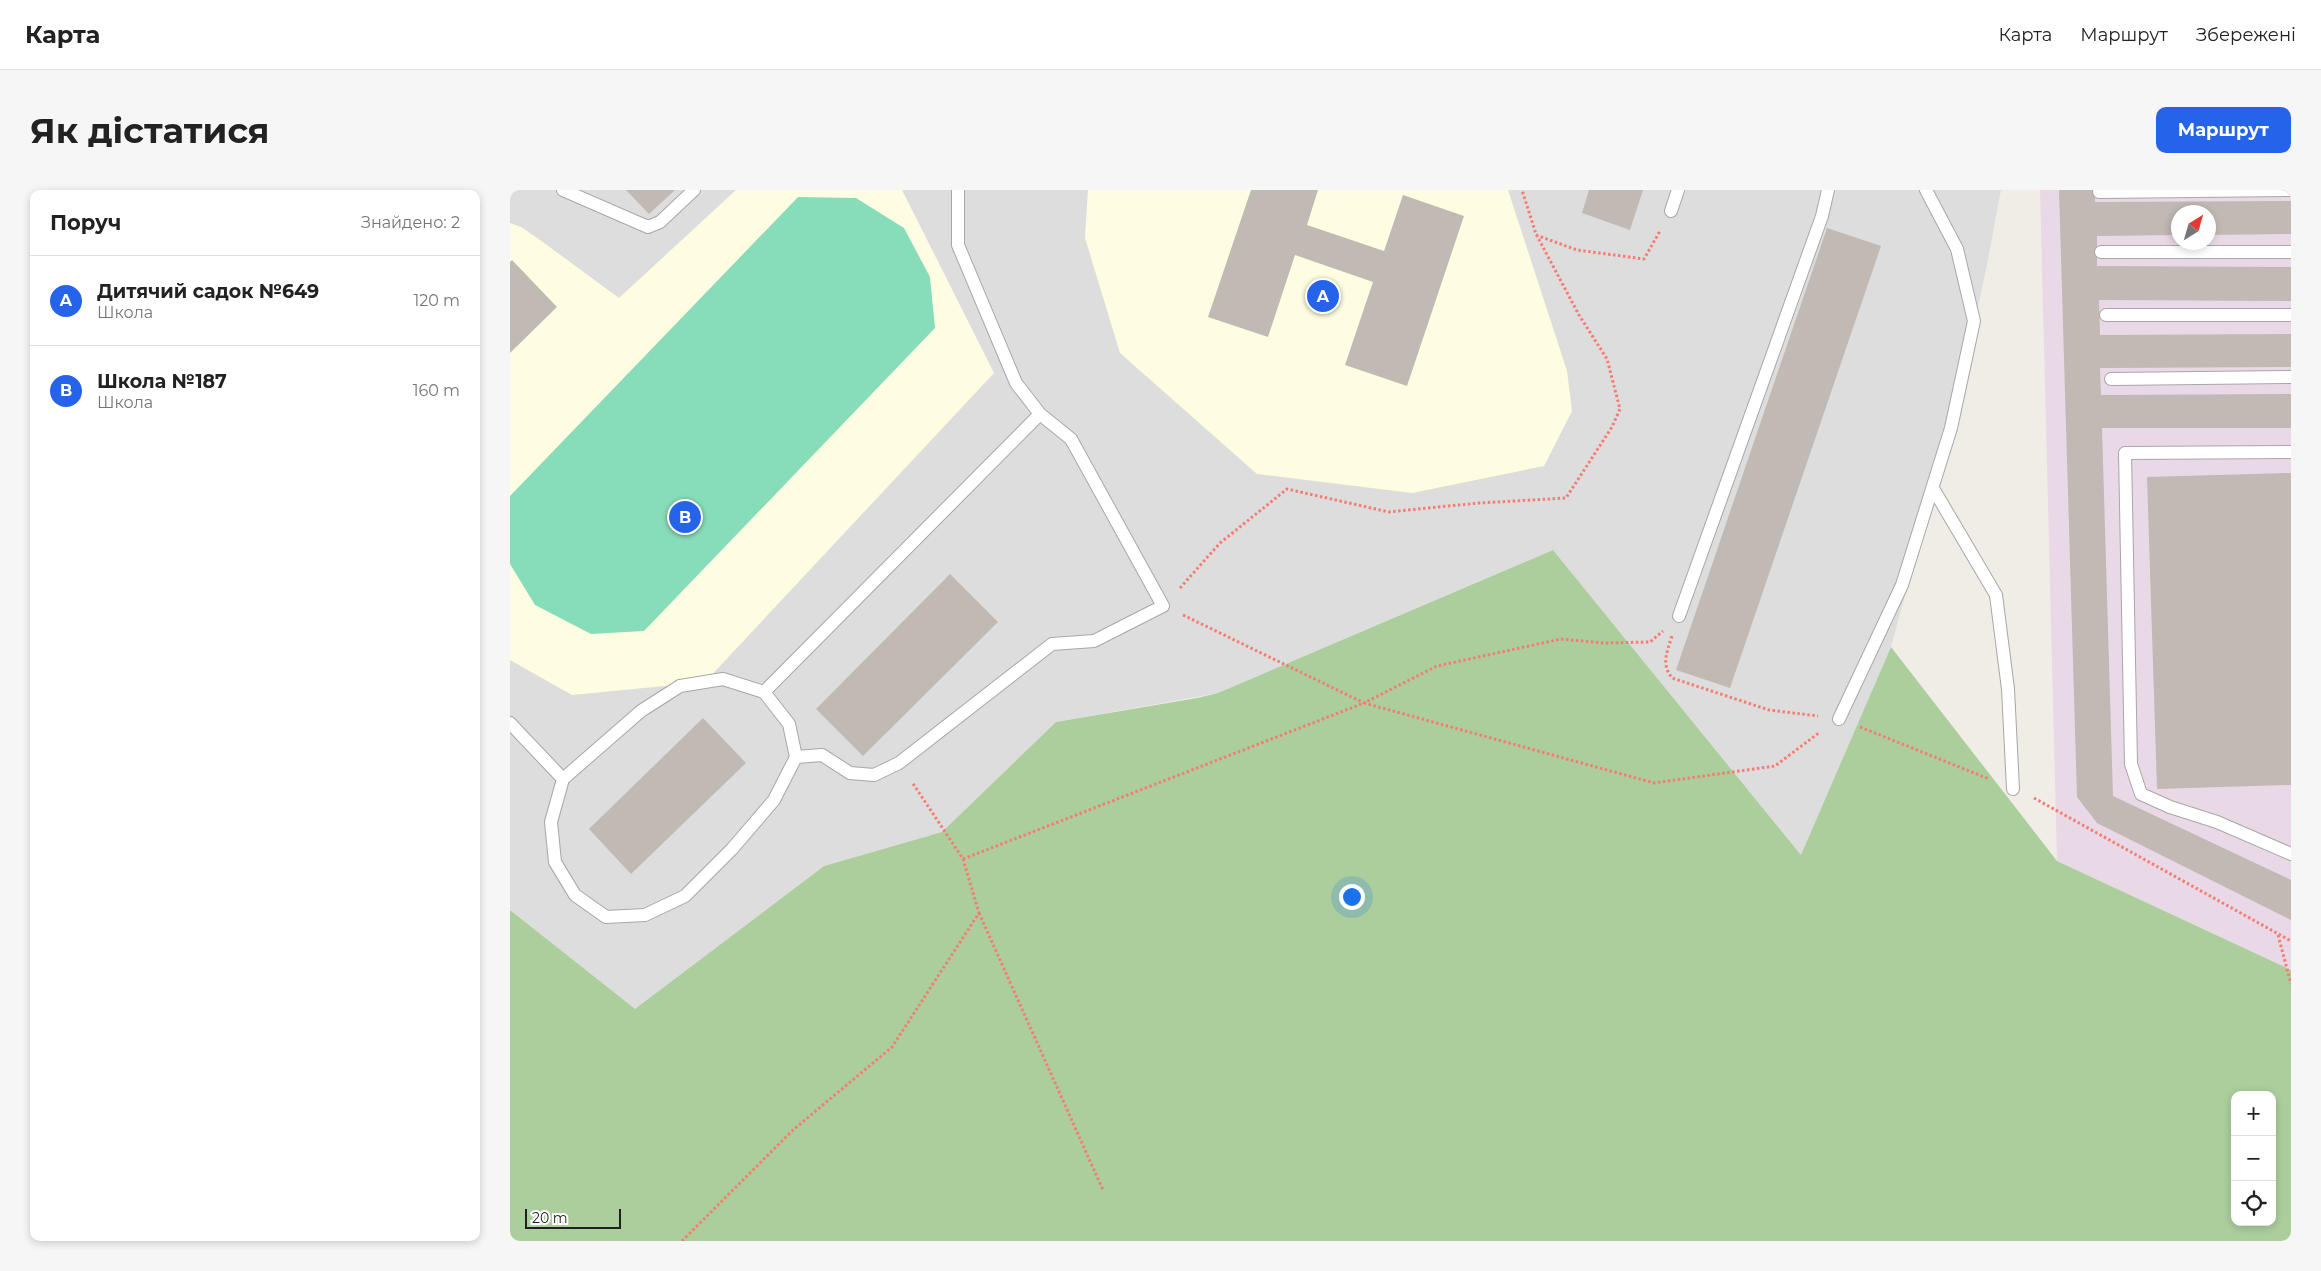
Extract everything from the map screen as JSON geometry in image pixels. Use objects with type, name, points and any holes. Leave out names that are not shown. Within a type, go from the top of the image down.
[{"type":"lane","points":[[563,190],[648,227],[660,222],[694,190]]},
{"type":"lane","points":[[796,757],[822,755],[850,773],[874,775],[898,763],[1052,644],[1094,641],[1164,606],[1071,440],[1040,414],[1016,383],[958,245],[958,190]]},
{"type":"lane","points":[[1672,211],[1678,190]]},
{"type":"lane","points":[[1679,616],[1822,216],[1828,190]]},
{"type":"lane","points":[[1839,718],[1902,585],[1951,428],[1974,321],[1957,250],[1926,190]]},
{"type":"lane","points":[[2099,192],[2291,190]]},
{"type":"lane","points":[[2101,252],[2291,252]]},
{"type":"lane","points":[[2106,314],[2291,315]]},
{"type":"lane","points":[[2111,379],[2291,377]]},
{"type":"lane","points":[[764,692],[1040,414]]},
{"type":"lane","points":[[2291,452],[2125,453],[2131,764],[2141,794],[2170,808],[2216,822],[2291,854]]},
{"type":"lane","points":[[1934,490],[1996,595],[2008,690],[2013,789]]},
{"type":"lane","points":[[723,679],[764,692],[789,724],[796,757],[774,800],[732,849],[685,896],[645,915],[606,917],[575,895],[555,862],[551,822],[564,779],[641,711],[680,686],[723,679]]},
{"type":"lane","points":[[510,723],[564,779]]},
{"type":"path","points":[[1522,190],[1536,234],[1579,315],[1607,359],[1620,409],[1612,427],[1566,498],[1479,503],[1389,512],[1287,489],[1220,543],[1164,606],[1364,703],[1654,783],[1775,766],[1839,718]]},
{"type":"path","points":[[1536,234],[1577,250],[1644,259],[1672,211]]},
{"type":"path","points":[[1679,616],[1665,656],[1666,670],[1672,678],[1770,710],[1839,718],[2033,797],[2291,940]]},
{"type":"path","points":[[964,859],[1364,703],[1437,666],[1561,639],[1604,643],[1650,642]]},
{"type":"path","points":[[898,763],[964,859],[979,913],[1104,1190]]},
{"type":"path","points":[[682,1241],[793,1130],[892,1047],[979,913]]},
{"type":"path","points":[[2278,934],[2291,984]]},
{"type":"shaded area","points":[[510,190],[2001,190],[1986,270],[1951,428],[1891,647],[1802,856],[1553,550],[1218,693],[1056,722],[942,832],[824,866],[635,1010],[510,910]]},
{"type":"shaded area","points":[[736,190],[902,190],[994,373],[705,682],[572,695],[510,660],[510,223],[521,227],[540,240],[619,298]]},
{"type":"shaded area","points":[[1088,190],[1508,190],[1567,371],[1572,411],[1544,466],[1412,493],[1257,474],[1120,353],[1085,238]]},
{"type":"shaded area","points":[[2040,190],[2291,190],[2291,970],[2057,861]]},
{"type":"green space","points":[[798,197],[856,198],[904,228],[930,277],[935,328],[644,631],[591,634],[535,605],[510,564],[510,496]]},
{"type":"green space","points":[[1553,550],[1801,855],[1891,647],[2057,861],[2291,970],[2291,1241],[510,1241],[510,910],[635,1009],[824,866],[942,832],[1056,722],[1218,693]]},
{"type":"building","points":[[626,190],[675,190],[649,214]]},
{"type":"building","points":[[1251,190],[1318,190],[1307,225],[1384,251],[1403,195],[1464,216],[1407,386],[1345,365],[1373,282],[1295,255],[1268,337],[1208,317]]},
{"type":"building","points":[[1589,190],[1643,190],[1630,230],[1582,213]]},
{"type":"building","points":[[2059,190],[2095,190],[2095,202],[2291,201],[2291,234],[2216,235],[2216,205],[2171,205],[2171,235],[2097,236],[2097,266],[2291,267],[2291,301],[2099,300],[2100,335],[2291,334],[2291,367],[2100,368],[2101,395],[2291,394],[2291,428],[2102,428],[2113,796],[2291,880],[2291,920],[2097,823],[2077,797]]},
{"type":"building","points":[[1827,228],[1881,246],[1730,688],[1676,670]]},
{"type":"building","points":[[512,260],[557,307],[510,353],[510,262]]},
{"type":"building","points":[[2291,473],[2291,785],[2157,789],[2147,477]]},
{"type":"building","points":[[950,574],[998,622],[863,756],[816,709]]},
{"type":"building","points":[[703,718],[746,763],[631,874],[589,829]]},
{"type":"place","name":"Дитячий садок №649","points":[[1323,296]]},
{"type":"place","name":"Школа №187","points":[[685,517]]}]
